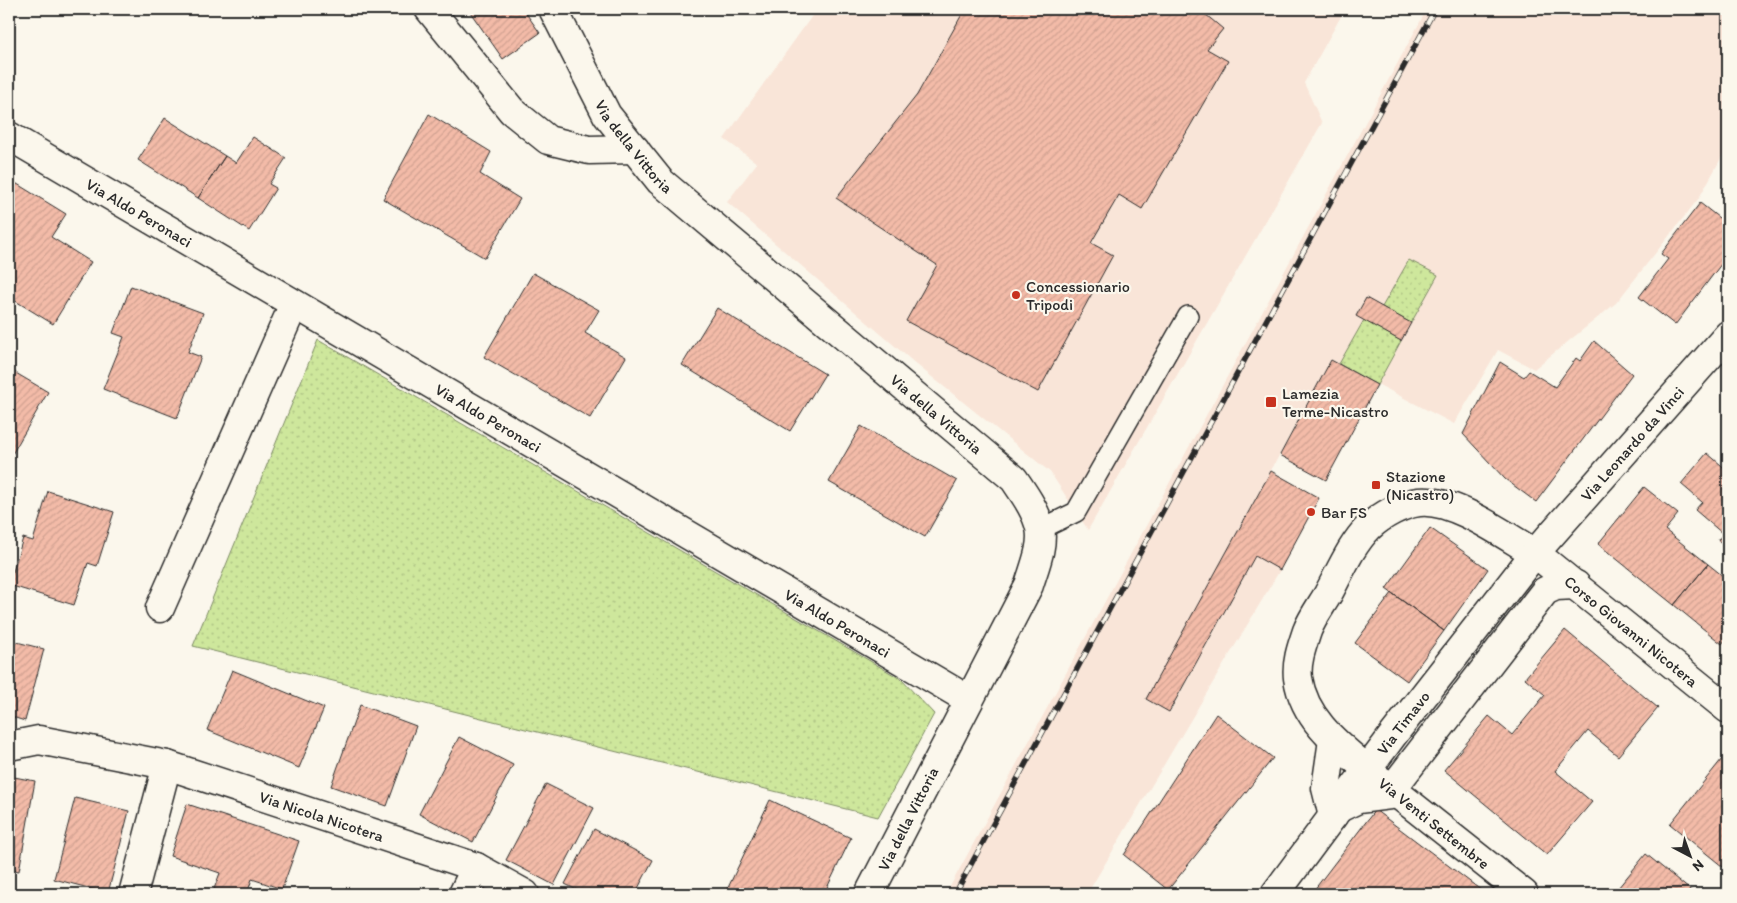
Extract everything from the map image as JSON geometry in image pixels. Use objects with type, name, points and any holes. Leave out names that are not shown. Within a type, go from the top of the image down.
[{"type":"street","points":[[429,9],[512,111],[548,140],[589,150],[635,149]]},
{"type":"street","name":"Via della Vittoria","points":[[553,9],[607,115],[660,181],[1014,479],[1034,511],[1041,529],[1040,548],[1029,585],[869,894]]},
{"type":"street","name":"Via Aldo Peronaci","points":[[9,136],[969,700]]},
{"type":"street","points":[[160,608],[294,304]]},
{"type":"street","name":"Via Leonardo da Vinci","points":[[1535,553],[1728,334]]},
{"type":"street","name":"Corso Giovanni Nicotera","points":[[1333,740],[1312,716],[1303,696],[1298,678],[1298,661],[1308,629],[1358,540],[1370,526],[1397,508],[1420,502],[1446,504],[1466,513],[1535,553],[1728,708]]},
{"type":"street","name":"Via Timavo","points":[[1275,894],[1367,770],[1535,553]]},
{"type":"street","name":"Via Timavo","points":[[1395,792],[1545,591],[1556,586],[1576,586]]},
{"type":"street","name":"Via Nicola Nicotera","points":[[9,746],[39,740],[167,764],[476,867],[525,894]]},
{"type":"street","points":[[1333,740],[1326,788],[1336,812],[1358,799],[1395,792]]},
{"type":"street","name":"Via Venti Settembre","points":[[1333,740],[1367,770],[1524,894]]},
{"type":"street","points":[[133,894],[167,764]]},
{"type":"street","points":[[463,894],[476,867]]},
{"type":"lane","points":[[1041,529],[1076,512],[1188,316]]},
{"type":"shaded area","points":[[817,9],[1345,9],[1304,83],[1322,123],[1088,530],[1050,472],[917,365],[727,202],[757,163],[724,139]]},
{"type":"shaded area","points":[[1427,9],[1728,9],[1728,141],[1724,153],[1699,198],[1616,303],[1534,369],[1498,350],[1454,424],[1331,360],[1146,700],[1170,712],[1255,556],[1280,570],[1087,894],[946,894]]},
{"type":"green space","points":[[1409,260],[1438,275],[1411,323],[1382,307]]},
{"type":"green space","points":[[1364,320],[1401,341],[1377,385],[1339,364]]},
{"type":"green space","points":[[318,340],[901,679],[934,714],[878,817],[193,646]]},
{"type":"building","points":[[468,9],[523,9],[540,33],[503,59]]},
{"type":"building","points":[[965,9],[1199,9],[1223,29],[1207,49],[1228,61],[1142,209],[1119,195],[1091,243],[1113,255],[1038,392],[906,321],[937,265],[836,198],[917,95]]},
{"type":"building","points":[[429,114],[491,152],[480,174],[520,199],[485,258],[383,199]]},
{"type":"building","points":[[165,118],[225,156],[198,198],[138,160]]},
{"type":"building","points":[[253,137],[286,158],[269,184],[276,188],[249,231],[198,198],[225,156],[236,163]]},
{"type":"building","points":[[9,179],[66,214],[51,237],[91,262],[53,324],[9,297]]},
{"type":"building","points":[[1700,203],[1728,225],[1728,255],[1675,325],[1639,297],[1668,259],[1661,254]]},
{"type":"building","points":[[533,273],[599,310],[585,333],[626,357],[590,418],[484,357]]},
{"type":"building","points":[[131,286],[203,313],[188,352],[201,357],[177,418],[103,389],[124,337],[113,333]]},
{"type":"building","points":[[1366,298],[1411,323],[1401,341],[1356,316]]},
{"type":"building","points":[[717,308],[825,374],[790,431],[682,365]]},
{"type":"building","points":[[1594,341],[1632,374],[1536,502],[1505,479],[1463,434],[1500,362],[1524,377],[1529,371],[1555,387],[1576,358],[1580,361]]},
{"type":"building","name":"Lamezia Terme-Nicastro","points":[[1331,360],[1377,385],[1326,480],[1280,455]]},
{"type":"building","points":[[9,369],[48,392],[11,456],[9,454]]},
{"type":"building","points":[[1728,409],[1728,419],[1723,415]]},
{"type":"building","points":[[861,426],[957,481],[925,537],[829,482]]},
{"type":"building","points":[[1707,453],[1728,471],[1728,528],[1723,534],[1695,510],[1702,502],[1681,484]]},
{"type":"building","points":[[1271,471],[1319,498],[1280,570],[1255,556],[1169,712],[1146,699]]},
{"type":"building","points":[[1644,487],[1678,514],[1665,530],[1708,564],[1674,605],[1598,544]]},
{"type":"building","points":[[48,491],[114,512],[97,566],[88,563],[74,605],[9,585],[23,538],[33,541]]},
{"type":"building","points":[[1430,528],[1488,569],[1444,631],[1386,589]]},
{"type":"building","points":[[1728,528],[1728,548],[1718,540]]},
{"type":"building","points":[[1708,564],[1728,580],[1728,636],[1722,644],[1674,605]]},
{"type":"building","points":[[1392,593],[1444,631],[1407,681],[1355,643]]},
{"type":"building","points":[[1565,630],[1658,708],[1618,756],[1588,731],[1555,771],[1592,802],[1547,855],[1444,770],[1489,716],[1512,735],[1545,695],[1525,678]]},
{"type":"building","points":[[9,640],[44,649],[25,721],[9,716]]},
{"type":"building","points":[[232,670],[324,708],[299,768],[207,730]]},
{"type":"building","points":[[360,705],[416,726],[387,806],[331,786]]},
{"type":"building","points":[[1216,714],[1273,758],[1168,890],[1124,855]]},
{"type":"building","points":[[459,737],[513,765],[473,842],[419,814]]},
{"type":"building","points":[[1722,759],[1728,764],[1728,871],[1670,824]]},
{"type":"building","points":[[9,776],[35,781],[19,871],[9,869]]},
{"type":"building","points":[[546,784],[594,808],[554,885],[506,860]]},
{"type":"building","points":[[75,798],[129,811],[108,893],[54,879]]},
{"type":"building","points":[[770,800],[851,838],[824,894],[725,894]]},
{"type":"building","points":[[187,804],[299,841],[282,889],[252,879],[247,894],[229,894],[214,889],[220,873],[170,856]]},
{"type":"building","points":[[1375,810],[1486,894],[1311,894]]},
{"type":"building","points":[[594,829],[653,860],[635,894],[585,894],[565,884]]},
{"type":"building","points":[[1646,854],[1695,894],[1613,894]]},
{"type":"railway","points":[[955,894],[1435,9]]},
{"type":"place","name":"Concessionario Tripodi","points":[[1016,295]]},
{"type":"place","name":"Lamezia Terme-Nicastro","points":[[1271,402]]},
{"type":"place","name":"Stazione (Nicastro)","points":[[1376,485]]},
{"type":"place","name":"Bar FS","points":[[1311,512]]}]
